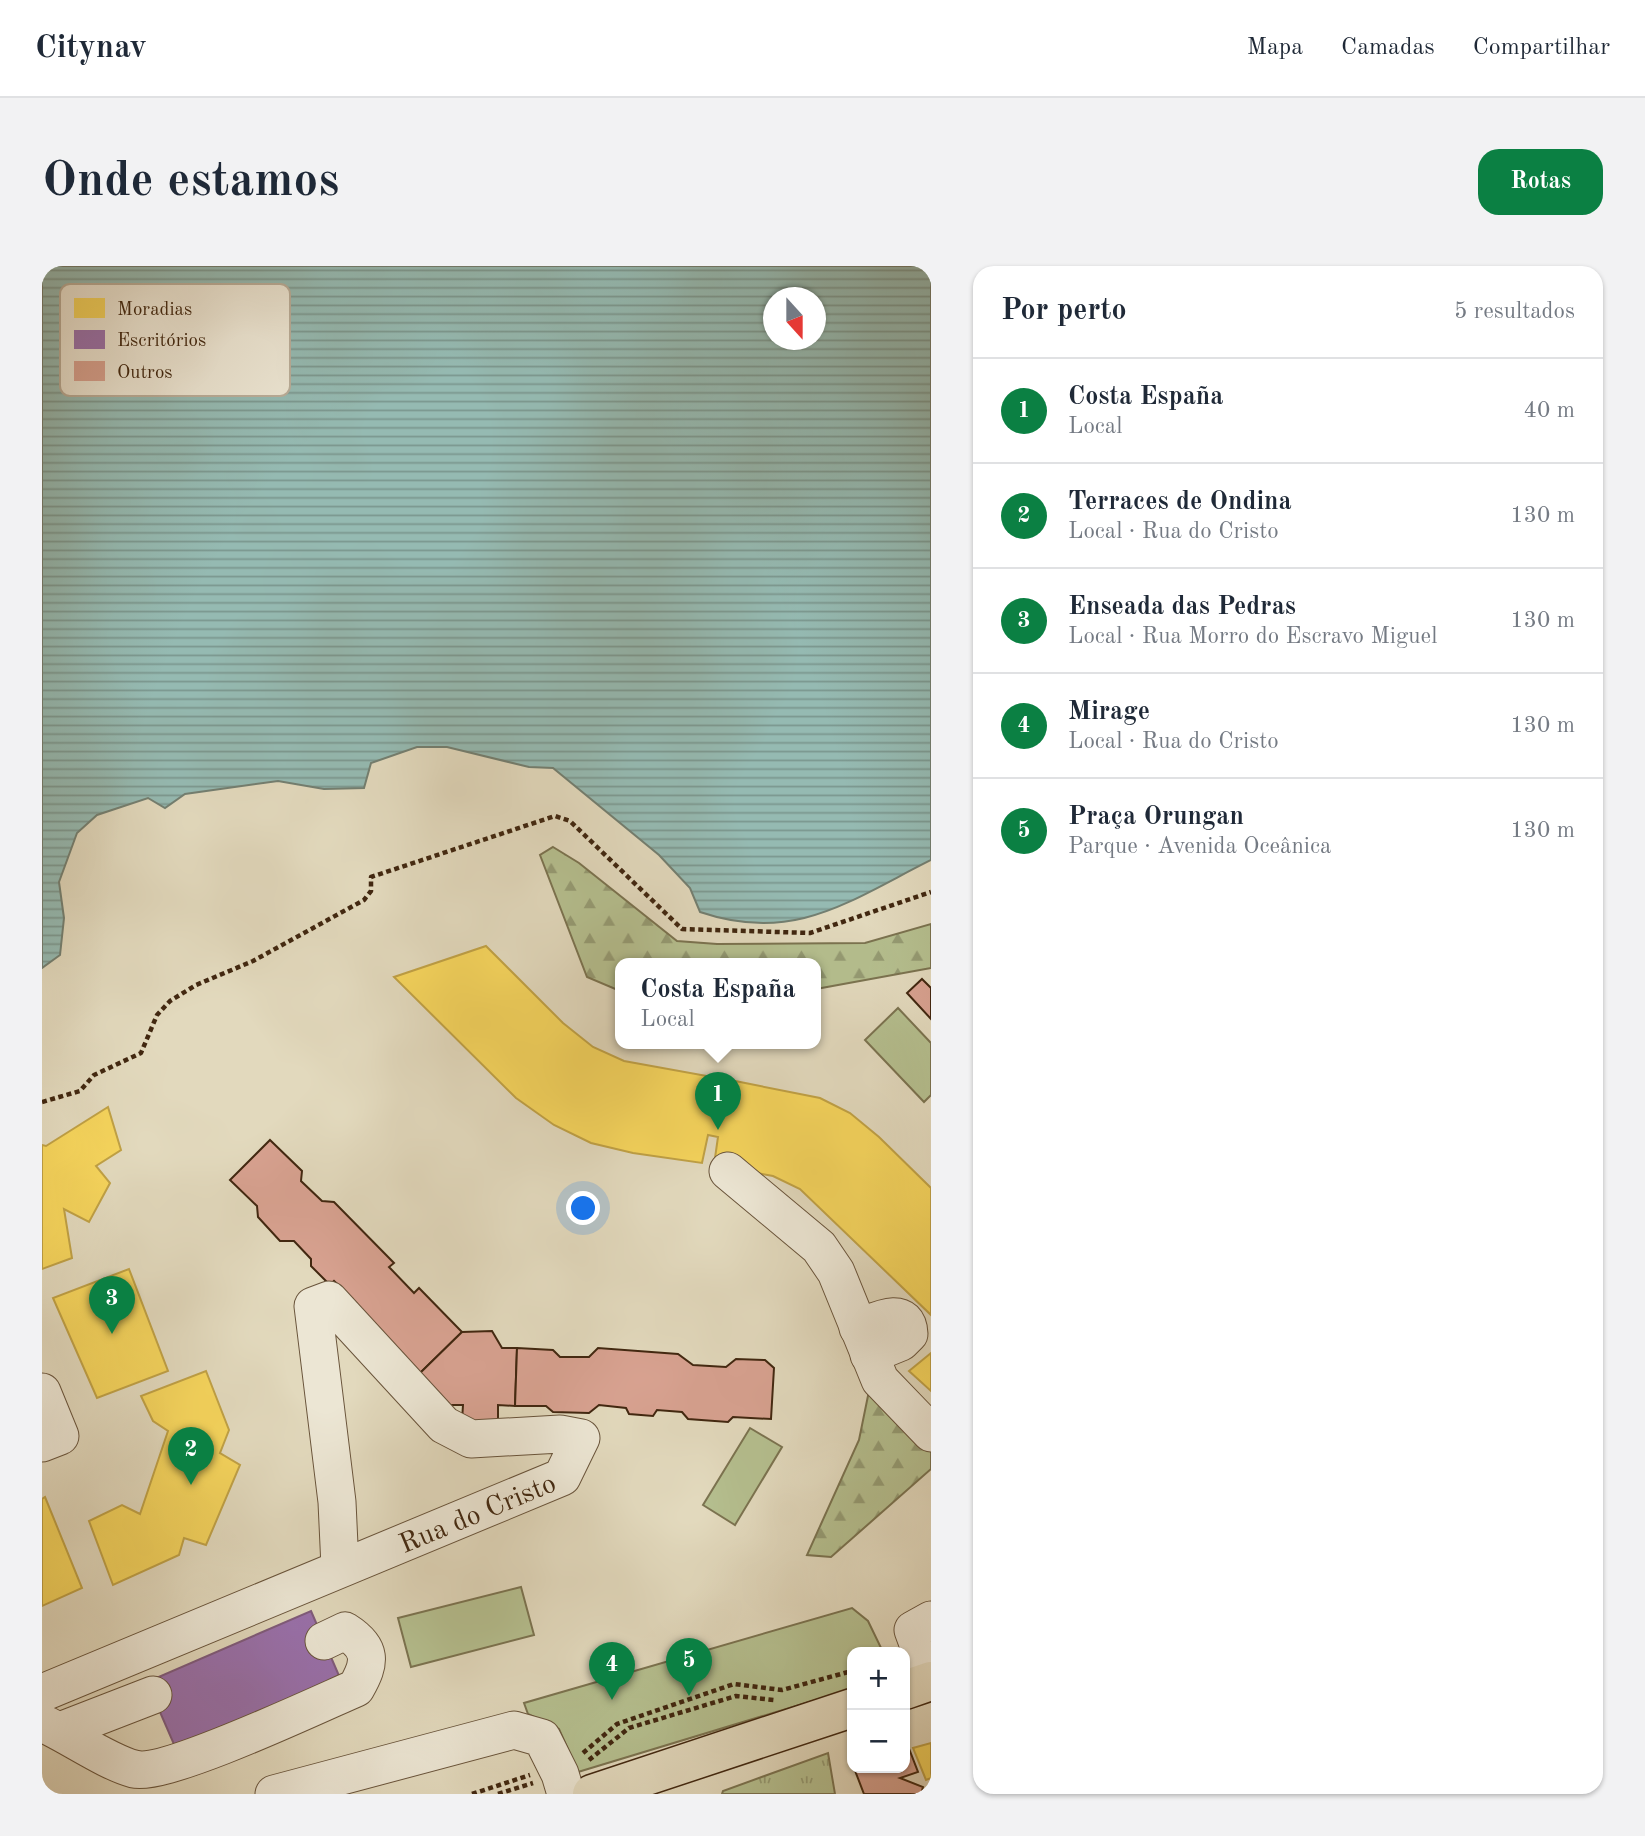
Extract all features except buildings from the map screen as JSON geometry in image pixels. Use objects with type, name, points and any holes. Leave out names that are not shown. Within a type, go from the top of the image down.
[{"type":"main road","points":[[910,1688],[931,1680]]},
{"type":"main road","points":[[592,1794],[846,1695]]},
{"type":"street","points":[[728,1171],[819,1247],[836,1272],[887,1390],[931,1433]]},
{"type":"street","name":"Rua do Cristo","points":[[42,1693],[562,1477],[582,1438],[560,1434],[471,1438],[444,1425],[329,1300],[313,1306],[337,1502],[340,1567]]},
{"type":"street","points":[[42,1392],[51,1440]]},
{"type":"street","points":[[931,1620],[913,1630],[931,1680]]},
{"type":"street","points":[[62,1733],[134,1769],[154,1770],[356,1688],[365,1673],[367,1657],[361,1641],[345,1631],[324,1641]]},
{"type":"street","points":[[62,1733],[157,1704]]},
{"type":"street","points":[[274,1794],[514,1730],[542,1738],[561,1778]]},
{"type":"path","points":[[42,1102],[80,1091],[94,1075],[141,1053],[158,1015],[170,1001],[196,985],[253,961],[364,900],[371,891],[371,877],[555,816],[570,821],[682,929],[810,933],[931,892]]},
{"type":"path","points":[[472,1794],[501,1784],[561,1778],[576,1759],[617,1724],[734,1684],[782,1690],[847,1672]]},
{"type":"path","points":[[498,1794],[561,1778],[582,1766],[629,1728],[736,1696],[780,1701]]},
{"type":"path","points":[[501,1784],[505,1793]]},
{"type":"green space","points":[[553,847],[579,863],[677,941],[717,944],[865,943],[931,924],[931,968],[821,988],[821,958],[615,958],[615,989],[587,977],[540,855]]},
{"type":"green space","points":[[898,1008],[931,1043],[931,1095],[924,1102],[865,1040]]},
{"type":"green space","points":[[870,1386],[931,1441],[931,1469],[831,1557],[807,1555],[859,1440]]},
{"type":"green space","points":[[750,1428],[782,1447],[735,1525],[703,1505]]},
{"type":"green space","points":[[521,1587],[534,1635],[411,1667],[398,1618]]},
{"type":"green space","points":[[852,1608],[868,1621],[881,1647],[847,1647],[847,1691],[578,1772],[559,1729],[528,1714],[524,1703]]},
{"type":"green space","points":[[828,1753],[835,1794],[722,1794],[723,1791]]},
{"type":"water","points":[[42,266],[931,266],[931,860],[847,903],[820,913],[793,920],[764,923],[734,921],[700,912],[690,888],[659,855],[553,768],[529,767],[447,747],[417,747],[371,763],[364,788],[324,789],[278,781],[185,794],[165,808],[148,798],[97,815],[77,833],[59,882],[64,918],[60,955],[42,968]]},
{"type":"place","name":"Costa España","points":[[718,1130]]},
{"type":"place","name":"Enseada das Pedras","points":[[112,1334]]},
{"type":"place","name":"Terraces de Ondina","points":[[191,1485]]},
{"type":"place","name":"Praça Orungan","points":[[689,1696]]},
{"type":"place","name":"Mirage","points":[[612,1700]]}]
